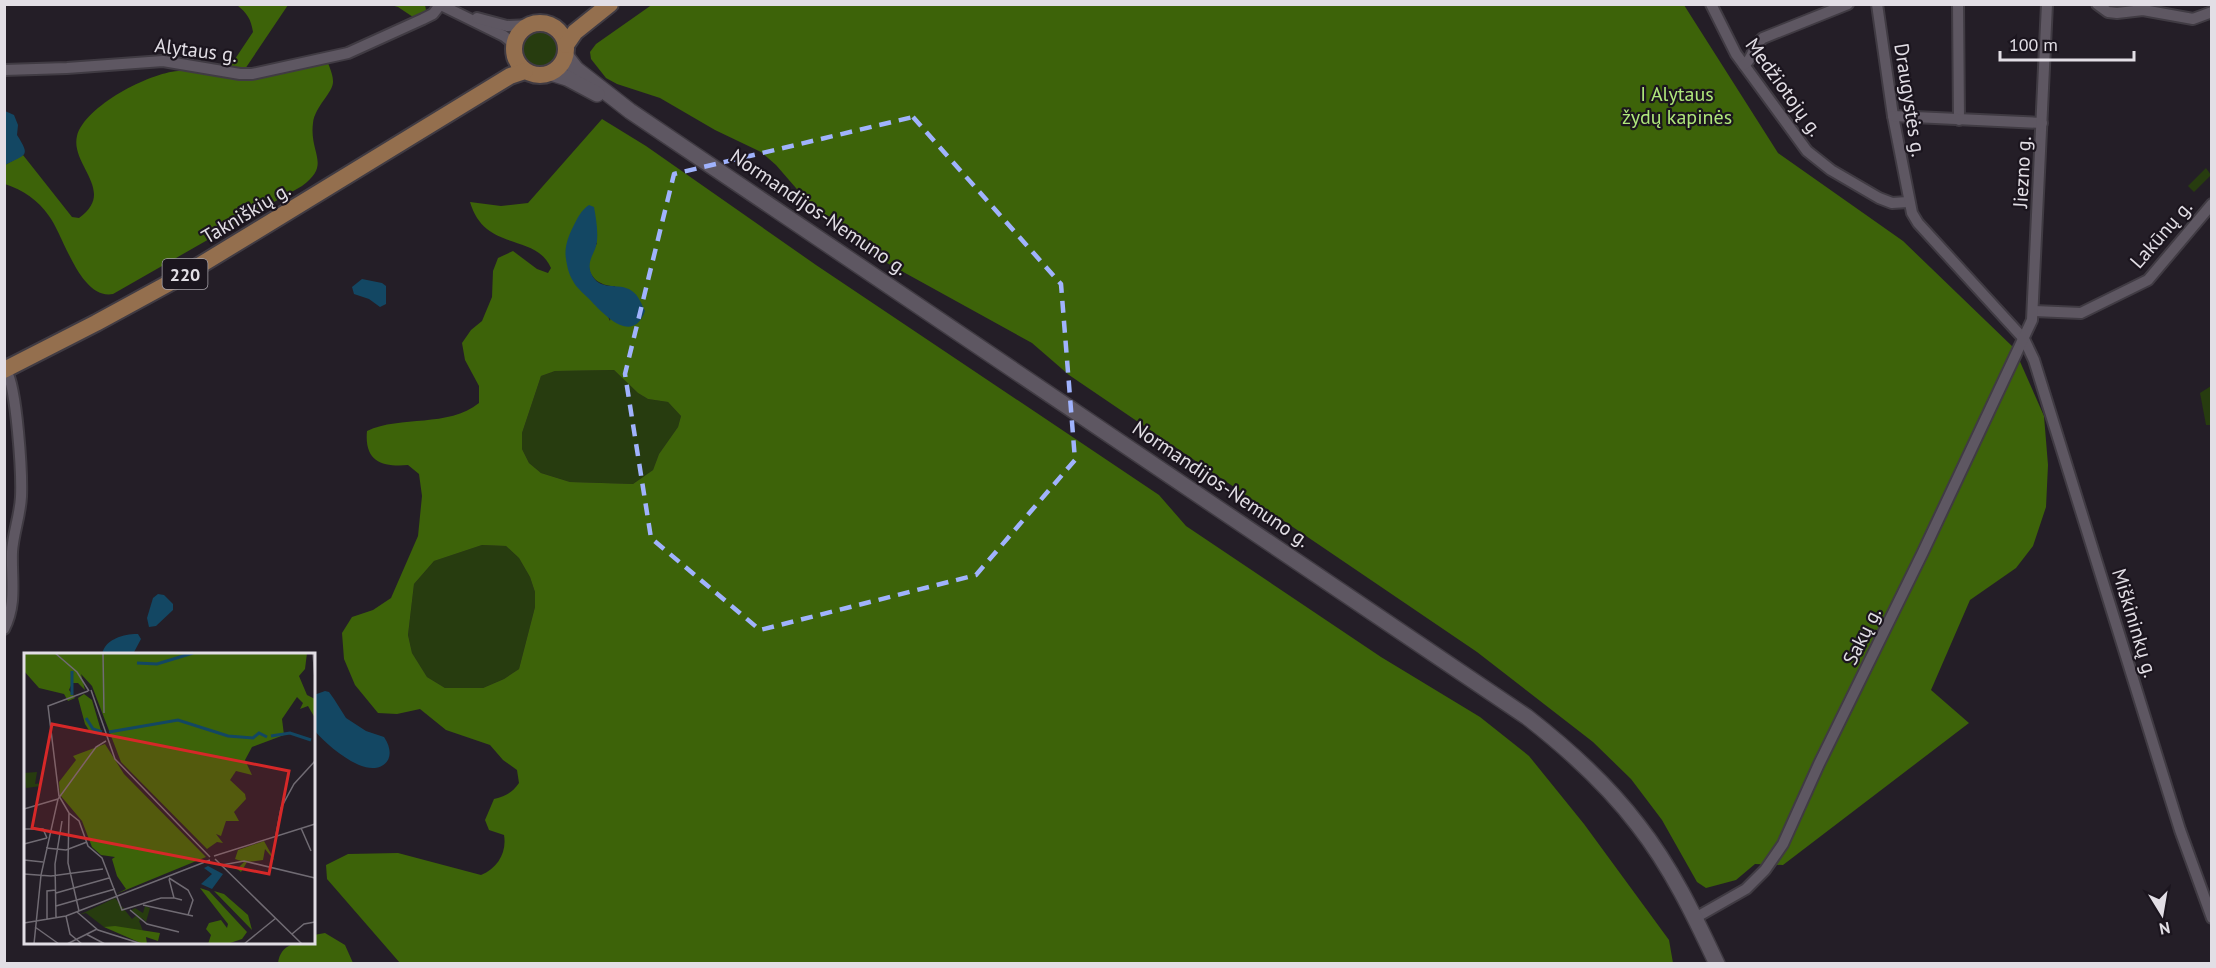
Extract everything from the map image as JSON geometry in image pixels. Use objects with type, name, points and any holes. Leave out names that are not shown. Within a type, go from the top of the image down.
[{"type":"main road","points":[[556,28],[570,23],[603,4]]},
{"type":"main road","points":[[515,50],[518,64],[525,71],[542,76],[551,74],[560,67],[575,32],[610,4]]},
{"type":"main road","points":[[531,25],[539,23],[556,28],[563,35],[566,51]]},
{"type":"main road","name":"220","points":[[410,136],[454,102],[506,69],[515,50],[518,36],[531,25]]},
{"type":"main road","name":"Normandijos-Nemuno g.","points":[[566,51],[576,69],[630,111],[1527,717],[1585,766],[1637,823],[1661,857],[1717,963]]},
{"type":"main road","name":"220","points":[[410,136],[510,76],[525,71]]},
{"type":"main road","name":"Normandijos-Nemuno g.","points":[[551,74],[567,78],[630,111]]},
{"type":"main road","name":"Takniškių g.","points":[[5,370],[184,274],[268,225],[410,136]]},
{"type":"street","name":"Medžiotojų g.","points":[[1711,4],[1728,41],[1807,151],[1855,185],[1879,198],[1892,203],[1908,202]]},
{"type":"street","points":[[1744,65],[1750,61],[1756,44],[1763,38],[1848,4]]},
{"type":"street","name":"Draugystės g.","points":[[1878,4],[1893,116],[1908,202]]},
{"type":"street","points":[[1958,4],[1959,120]]},
{"type":"street","name":"Jiezno g.","points":[[2024,339],[2034,311],[2047,4]]},
{"type":"street","points":[[2097,4],[2108,12],[2117,13],[2143,10],[2193,19],[2207,15]]},
{"type":"street","points":[[440,5],[504,36],[515,50]]},
{"type":"street","name":"Alytaus g.","points":[[4,70],[163,61],[240,74],[264,72],[348,53],[433,14],[440,5]]},
{"type":"street","points":[[456,12],[507,26],[531,25]]},
{"type":"street","points":[[1893,116],[2042,123]]},
{"type":"street","points":[[1908,202],[1918,223],[2024,339]]},
{"type":"street","name":"Lakūnų g.","points":[[2034,311],[2081,313],[2148,280],[2211,204]]},
{"type":"street","name":"Sakų g.","points":[[1695,918],[1746,889],[1765,870],[1783,844],[1819,764],[2024,339]]},
{"type":"street","name":"Miškininkų g.","points":[[2024,339],[2034,360],[2054,420],[2180,830],[2211,918]]},
{"type":"street","points":[[4,629],[14,604],[12,550],[21,498],[21,475],[12,386],[5,370]]},
{"type":"highlighted area","points":[[913,117],[1061,284],[1075,460],[976,575],[760,630],[651,538],[625,374],[674,174]]},
{"type":"green space","name":"I Alytaus žydų kapinės","points":[[653,4],[1684,5],[1778,153],[1903,241],[2014,348],[2044,416],[2048,465],[2046,507],[2033,546],[2016,568],[1970,600],[1931,690],[1969,723],[1783,865],[1755,864],[1736,880],[1706,888],[1697,882],[1662,820],[1631,779],[1593,742],[1477,652],[1069,375],[1032,343],[887,263],[825,216],[761,152],[715,130],[660,98],[617,84],[606,78],[591,59],[590,52],[596,44]]},
{"type":"green space","points":[[237,5],[288,5],[245,69],[325,54],[333,85],[314,117],[313,134],[318,165],[316,171],[302,186],[113,294],[101,293],[91,287],[82,277],[45,210],[30,196],[5,184],[5,165],[23,155],[72,217],[79,218],[90,208],[94,198],[90,178],[77,147],[77,136],[82,125],[105,103],[151,78],[178,71],[223,77],[253,32],[248,17]]},
{"type":"green space","points":[[391,5],[425,5],[426,10],[416,19]]},
{"type":"green space","points":[[541,30],[554,35],[559,48],[554,61],[541,66],[528,61],[523,48],[528,35]]},
{"type":"green space","points":[[602,119],[646,146],[816,265],[1159,495],[1186,526],[1381,657],[1480,717],[1529,756],[1584,824],[1669,940],[1673,963],[400,963],[327,879],[326,865],[348,854],[398,853],[481,875],[497,864],[503,853],[505,841],[504,835],[489,830],[485,820],[494,799],[508,794],[519,783],[517,770],[503,760],[490,745],[446,730],[420,709],[397,714],[378,713],[355,685],[344,659],[342,633],[352,617],[373,610],[391,598],[418,536],[422,496],[419,474],[408,465],[383,463],[372,456],[367,441],[367,431],[394,423],[453,416],[479,403],[479,386],[465,360],[462,343],[471,330],[482,321],[492,297],[493,271],[498,258],[513,251],[537,269],[548,273],[551,268],[544,257],[534,250],[498,236],[487,229],[477,218],[470,202],[501,206],[528,203]],"holes":[[[570,233],[597,243],[589,267],[590,272],[600,283],[615,286],[610,321]],[[614,370],[638,393],[648,399],[668,402],[681,416],[678,427],[659,454],[653,470],[633,484],[570,482],[541,473],[529,463],[522,449],[522,433],[541,376],[555,371]],[[482,545],[506,546],[519,558],[530,577],[535,592],[535,607],[519,669],[504,679],[483,688],[445,688],[427,677],[412,653],[408,635],[414,584],[434,561]]]},
{"type":"green space","points":[[2206,168],[2211,175],[2194,192],[2188,186]]},
{"type":"green space","points":[[614,370],[638,393],[648,399],[668,402],[681,416],[678,427],[659,454],[653,470],[633,484],[570,482],[541,473],[529,463],[522,449],[522,433],[541,376],[555,371]]},
{"type":"green space","points":[[2211,386],[2211,425],[2206,425],[2200,393]]},
{"type":"green space","points":[[482,545],[506,546],[519,558],[530,577],[535,592],[535,607],[519,669],[504,679],[483,688],[445,688],[427,677],[412,653],[408,635],[414,584],[434,561]]},
{"type":"green space","points":[[325,933],[345,945],[353,963],[278,963],[282,951],[291,945],[315,944],[315,935]]},
{"type":"water","points":[[5,111],[14,115],[18,125],[17,135],[25,151],[22,156],[5,165]]},
{"type":"water","points":[[589,205],[594,207],[597,233],[596,245],[590,260],[591,273],[599,283],[627,288],[636,295],[645,311],[640,321],[634,326],[627,327],[619,324],[604,314],[577,287],[569,273],[567,243],[578,218]]},
{"type":"water","points":[[362,279],[386,286],[386,304],[380,307],[369,299],[354,294],[352,287]]},
{"type":"water","points":[[158,594],[164,595],[173,604],[173,610],[156,626],[149,627],[147,618],[153,598]]},
{"type":"water","points":[[138,634],[141,639],[134,653],[102,653],[106,645],[124,636]]},
{"type":"water","points":[[329,692],[346,718],[366,731],[384,737],[390,752],[386,763],[375,768],[367,768],[347,758],[323,740],[315,731],[315,695]]}]
